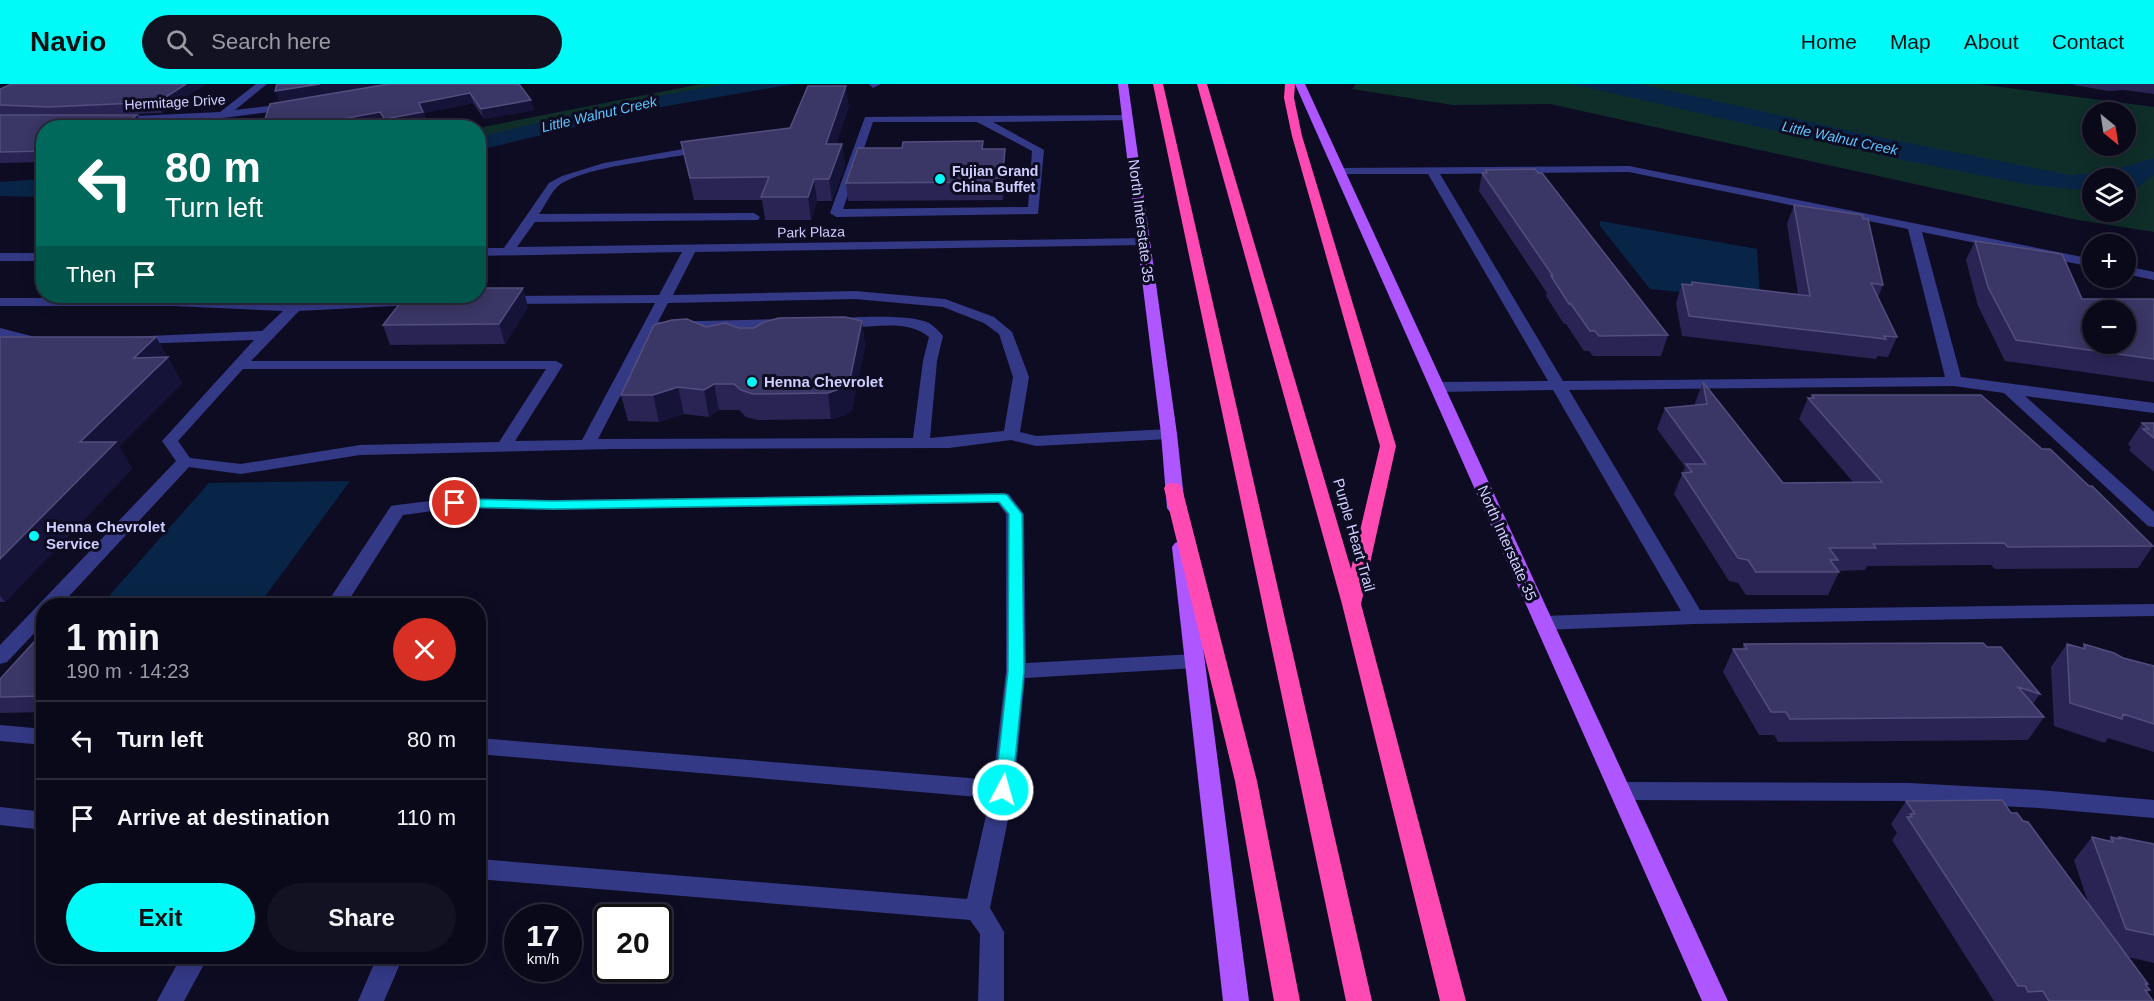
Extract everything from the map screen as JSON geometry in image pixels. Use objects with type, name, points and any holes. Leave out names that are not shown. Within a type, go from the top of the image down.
[{"type":"highway","points":[[1158,84],[1359,1001]]},
{"type":"highway","name":"Purple Heart Trail","points":[[1202,84],[1352,604],[1453,1001]]},
{"type":"highway","points":[[1290,84],[1289,98],[1297,136],[1388,446],[1352,604]]},
{"type":"highway","points":[[1173,488],[1245,781],[1287,1001]]},
{"type":"main road","name":"North Interstate 35","points":[[1123,84],[1169,434],[1173,488],[1236,1001]]},
{"type":"main road","name":"North Interstate 35","points":[[1300,84],[1715,1001]]},
{"type":"street","points":[[223,115],[262,84]]},
{"type":"street","name":"Hermitage Drive","points":[[119,120],[223,115],[300,105]]},
{"type":"street","points":[[980,119],[1038,150],[1034,211],[971,227],[836,213],[869,119],[1128,118]]},
{"type":"street","points":[[508,252],[553,185],[563,178],[588,171],[723,145]]},
{"type":"street","points":[[1339,171],[1629,169],[2082,261]]},
{"type":"street","points":[[1432,170],[1694,617]]},
{"type":"street","points":[[531,218],[754,217]]},
{"type":"street","name":"Park Plaza","points":[[486,252],[690,249],[971,227],[1144,240]]},
{"type":"street","points":[[1914,227],[1954,381]]},
{"type":"street","points":[[586,445],[690,249]]},
{"type":"street","points":[[2,259],[36,257]]},
{"type":"street","points":[[2136,272],[2154,276]]},
{"type":"street","points":[[486,300],[855,295],[945,303],[989,320],[1005,332],[1021,377],[1011,435]]},
{"type":"street","points":[[0,303],[207,303]]},
{"type":"street","points":[[293,303],[170,441],[185,462],[241,468],[360,450],[586,445],[948,443],[1011,435],[1036,441],[1169,434]]},
{"type":"street","points":[[924,326],[945,303]]},
{"type":"street","points":[[819,322],[888,321],[924,326],[936,336],[930,361],[921,443]]},
{"type":"street","points":[[650,327],[796,323]]},
{"type":"street","points":[[0,332],[35,343],[58,342]]},
{"type":"street","points":[[116,340],[266,335]]},
{"type":"street","points":[[240,364],[556,365],[503,448]]},
{"type":"street","points":[[1437,387],[1954,381],[2154,408]]},
{"type":"street","points":[[2009,389],[2154,522]]},
{"type":"street","points":[[57,598],[185,462]]},
{"type":"street","points":[[340,598],[397,510],[455,503],[553,505],[1003,498],[1016,514],[1016,671],[1003,790],[977,910],[992,932],[992,1001]]},
{"type":"street","points":[[1544,623],[1694,617],[2154,610]]},
{"type":"street","points":[[0,657],[36,619]]},
{"type":"street","points":[[1016,671],[1195,661]]},
{"type":"street","points":[[0,733],[36,736]]},
{"type":"street","points":[[486,747],[1003,790]]},
{"type":"street","points":[[1620,790],[1909,792],[2039,799],[2154,809]]},
{"type":"street","points":[[0,816],[36,820]]},
{"type":"street","points":[[486,870],[977,910]]},
{"type":"street","points":[[170,1001],[191,964]]},
{"type":"street","points":[[371,1001],[387,964]]},
{"type":"green space","points":[[701,84],[776,84],[707,96],[486,144],[486,126]]},
{"type":"green space","points":[[1356,84],[1978,84],[2116,102],[2082,102],[2082,156],[2136,156],[2136,105],[2154,107],[2154,232],[2091,222],[2136,222],[2136,168],[2082,168],[2082,221],[1550,104],[1453,105],[1352,89]]},
{"type":"water","name":"Little Walnut Creek","points":[[725,84],[793,84],[656,108],[486,148],[486,135],[621,103]]},
{"type":"water","name":"Little Walnut Creek","points":[[1572,84],[1640,84],[1868,135],[2070,175],[2082,174],[2082,190],[2031,185],[1907,161]]},
{"type":"water","points":[[2154,158],[2154,175],[2136,187],[2136,168],[2120,168]]},
{"type":"water","points":[[36,179],[36,197],[0,196],[0,182]]},
{"type":"water","points":[[1600,221],[1757,249],[1760,300],[1650,289],[1600,226]]},
{"type":"water","points":[[350,481],[264,598],[107,598],[209,483]]},
{"type":"building","points":[[12,84],[186,84],[158,102],[48,107],[0,105],[0,89]]},
{"type":"building","points":[[277,84],[320,84],[275,91]]},
{"type":"building","points":[[389,84],[519,84],[531,100],[481,109],[470,93],[419,103],[423,112],[385,119],[380,112],[336,120],[265,120],[270,104]]},
{"type":"building","points":[[808,86],[846,86],[826,144],[842,144],[829,179],[814,179],[808,197],[761,197],[769,177],[690,178],[681,142],[790,128]]},
{"type":"building","points":[[0,115],[137,115],[130,120],[36,120],[36,151],[0,152]]},
{"type":"building","points":[[983,141],[982,149],[1005,149],[1002,182],[846,183],[858,148],[902,148],[903,142]]},
{"type":"building","points":[[1535,169],[1538,173],[1542,173],[1668,335],[1599,336],[1595,331],[1590,331],[1569,304],[1551,276],[1553,276],[1482,173],[1487,173],[1485,170]]},
{"type":"building","points":[[1794,205],[1862,215],[1863,219],[1868,219],[1883,285],[1871,283],[1897,337],[1884,336],[1886,339],[1689,316],[1682,284],[1692,285],[1692,282],[1810,296]]},
{"type":"building","points":[[1975,241],[2062,254],[2082,299],[2154,299],[2154,359],[2118,354],[2136,354],[2136,300],[2082,300],[2082,349],[2016,340],[1988,287]]},
{"type":"building","points":[[486,288],[523,288],[499,324],[383,325],[400,303],[486,303]]},
{"type":"building","points":[[845,317],[862,321],[849,384],[828,393],[753,394],[741,390],[734,384],[714,384],[704,390],[678,387],[653,395],[621,395],[654,325],[687,319],[706,327],[725,323],[739,328],[754,328],[764,322],[779,318]]},
{"type":"building","name":"Henna Chevrolet Service","points":[[0,337],[156,337],[134,358],[168,357],[80,442],[116,442],[0,559]]},
{"type":"building","points":[[1703,382],[1783,483],[1882,482],[1808,398],[1814,398],[1812,395],[1981,395],[2042,449],[2050,449],[2089,486],[2092,486],[2153,546],[2008,547],[2004,543],[1873,544],[1876,548],[1829,548],[1838,560],[1830,560],[1839,572],[1756,572],[1748,560],[1738,558],[1682,473],[1692,472],[1686,464],[1706,464],[1665,408],[1707,404]]},
{"type":"building","points":[[2142,423],[2154,423],[2154,438],[2143,429],[2149,429]]},
{"type":"building","points":[[36,640],[36,696],[0,697],[0,679]]},
{"type":"building","points":[[1983,643],[1987,647],[2001,647],[2040,694],[2018,687],[2044,717],[1790,719],[1786,712],[1771,712],[1733,649],[1747,649],[1744,644]]},
{"type":"building","points":[[2067,644],[2085,649],[2084,644],[2154,666],[2154,724],[2123,714],[2122,719],[2070,703]]},
{"type":"building","points":[[2002,800],[2011,813],[2017,813],[2023,821],[2028,822],[2148,984],[2145,984],[2150,990],[2145,990],[2153,1001],[2049,1001],[2043,991],[2028,992],[2025,986],[2018,986],[1907,817],[1915,814],[1906,801]]},
{"type":"building","points":[[2092,837],[2113,842],[2111,837],[2120,839],[2119,837],[2154,844],[2154,935],[2126,929]]},
{"type":"place","name":"Fujian Grand China Buffet","points":[[940,179]]},
{"type":"place","name":"Henna Chevrolet","points":[[752,382]]},
{"type":"place","name":"Henna Chevrolet Service","points":[[34,536]]},
{"type":"route","points":[[455,503],[553,505],[1003,498],[1016,514],[1016,671],[1003,790]]}]
